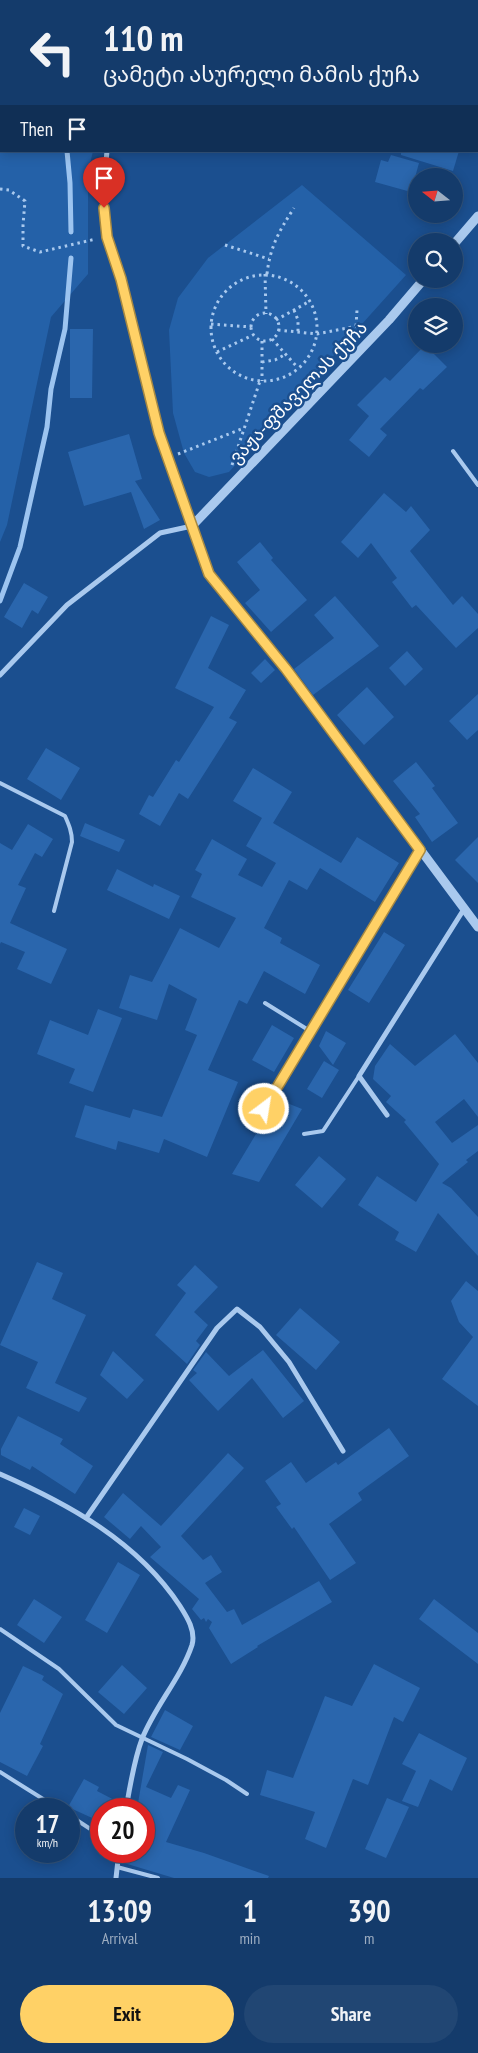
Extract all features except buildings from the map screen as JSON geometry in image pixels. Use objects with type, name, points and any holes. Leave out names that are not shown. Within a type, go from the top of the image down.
[{"type":"street","points":[[107,152],[103,194],[107,237],[121,279],[159,433],[209,574],[286,669],[478,927]]},
{"type":"street","points":[[463,234],[478,216]]},
{"type":"street","name":"ვაჟა-ფშაველას ქუჩა","points":[[192,526],[372,339],[416,288]]},
{"type":"street","points":[[0,675],[67,605],[152,539],[160,533],[192,526]]},
{"type":"street","points":[[387,1115],[359,1076],[464,909]]},
{"type":"street","points":[[86,1518],[217,1328],[237,1309],[260,1327],[289,1362],[343,1451]]},
{"type":"street","points":[[0,1474],[32,1488],[86,1518],[117,1538],[166,1584],[190,1622],[193,1643],[142,1738],[128,1798]]},
{"type":"street","points":[[116,1878],[117,1863]]},
{"type":"lane","points":[[453,451],[478,485]]},
{"type":"lane","points":[[0,783],[65,816],[68,823],[72,834],[72,842],[54,911]]},
{"type":"lane","points":[[264,1109],[420,850]]},
{"type":"lane","points":[[265,1003],[310,1031]]},
{"type":"lane","points":[[304,1134],[323,1131],[359,1076]]},
{"type":"lane","points":[[0,1629],[59,1669],[116,1726],[187,1759],[226,1780],[247,1794]]},
{"type":"lane","points":[[0,1772],[41,1798]]},
{"type":"lane","points":[[117,1866],[158,1878]]},
{"type":"path","points":[[0,188],[9,190],[25,201],[22,225],[23,246],[40,252],[107,237]]},
{"type":"path","points":[[266,314],[266,274],[269,259],[276,237],[294,208]]},
{"type":"path","points":[[225,244],[269,259]]},
{"type":"path","points":[[266,274],[284,278],[295,284],[310,302],[315,313],[317,334],[308,358],[298,368],[279,379],[261,381],[233,372],[224,364],[213,343],[211,324],[214,308],[228,288],[249,276],[266,274]]},
{"type":"path","points":[[276,320],[310,302]]},
{"type":"path","points":[[294,310],[298,320],[298,332]]},
{"type":"path","points":[[356,326],[357,310]]},
{"type":"path","points":[[258,315],[270,315],[276,320],[278,330],[272,339],[262,341],[253,335],[251,327],[258,315]]},
{"type":"path","points":[[211,324],[251,327]]},
{"type":"path","points":[[278,330],[317,334],[358,326],[372,339]]},
{"type":"path","points":[[217,352],[253,335]]},
{"type":"path","points":[[272,339],[298,368]]},
{"type":"path","points":[[224,492],[261,381],[262,341]]},
{"type":"path","points":[[262,362],[275,360],[286,354]]},
{"type":"path","points":[[168,458],[244,428]]},
{"type":"shaded area","points":[[0,152],[93,152],[88,173],[88,274],[51,317],[7,525],[0,542]]},
{"type":"shaded area","points":[[302,185],[406,275],[229,472],[209,477],[195,472],[184,453],[173,413],[169,330],[178,298],[208,258]]},
{"type":"waterway","points":[[67,152],[71,232]]},
{"type":"waterway","points":[[0,601],[20,547],[47,427],[51,389],[65,329],[71,258]]},
{"type":"route","points":[[104,208],[107,237],[121,279],[159,433],[209,574],[286,669],[420,850],[264,1109]]}]
